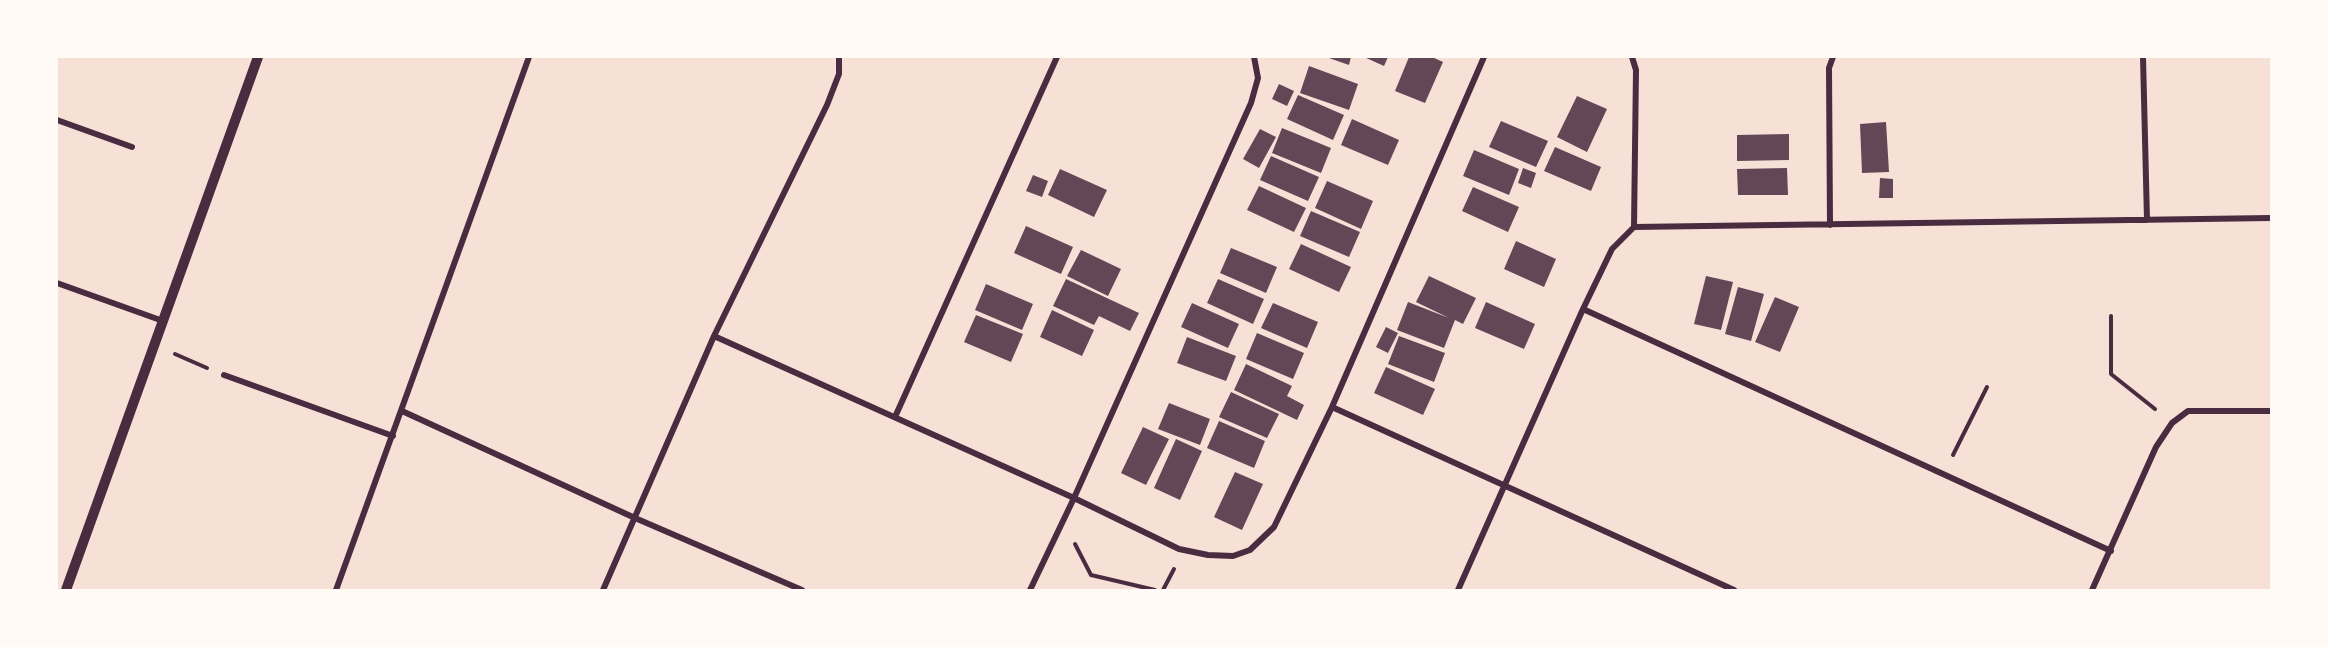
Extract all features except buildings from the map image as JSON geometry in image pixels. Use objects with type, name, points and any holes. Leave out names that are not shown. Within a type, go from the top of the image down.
[{"type":"street","points":[[66,590],[258,57]]},
{"type":"street","points":[[336,590],[529,57]]},
{"type":"street","points":[[603,590],[714,336],[827,105],[839,74],[839,57]]},
{"type":"street","points":[[895,417],[1057,57]]},
{"type":"street","points":[[1030,590],[1074,498],[1251,103],[1258,78],[1254,57]]},
{"type":"street","points":[[714,336],[1074,498],[1179,549],[1208,555],[1233,556],[1242,553],[1250,550],[1274,526],[1332,406],[1484,57]]},
{"type":"street","points":[[1632,57],[1636,70],[1634,228]]},
{"type":"street","points":[[1830,225],[1829,68],[1833,57]]},
{"type":"street","points":[[2143,57],[2147,220]]},
{"type":"street","points":[[57,120],[132,147]]},
{"type":"street","points":[[1458,590],[1612,249],[1634,228],[2271,218]]},
{"type":"street","points":[[57,283],[163,321]]},
{"type":"street","points":[[1583,309],[2110,551]]},
{"type":"street","points":[[224,375],[393,436]]},
{"type":"street","points":[[1332,406],[1734,590]]},
{"type":"street","points":[[402,411],[635,518],[802,590]]},
{"type":"street","points":[[2092,590],[2156,447],[2172,423],[2188,411],[2271,411]]},
{"type":"path","points":[[2110,316],[2110,374],[2172,423]]},
{"type":"path","points":[[155,346],[224,375]]},
{"type":"path","points":[[1943,474],[1986,387]]},
{"type":"path","points":[[1063,521],[1091,575],[1155,590]]}]
